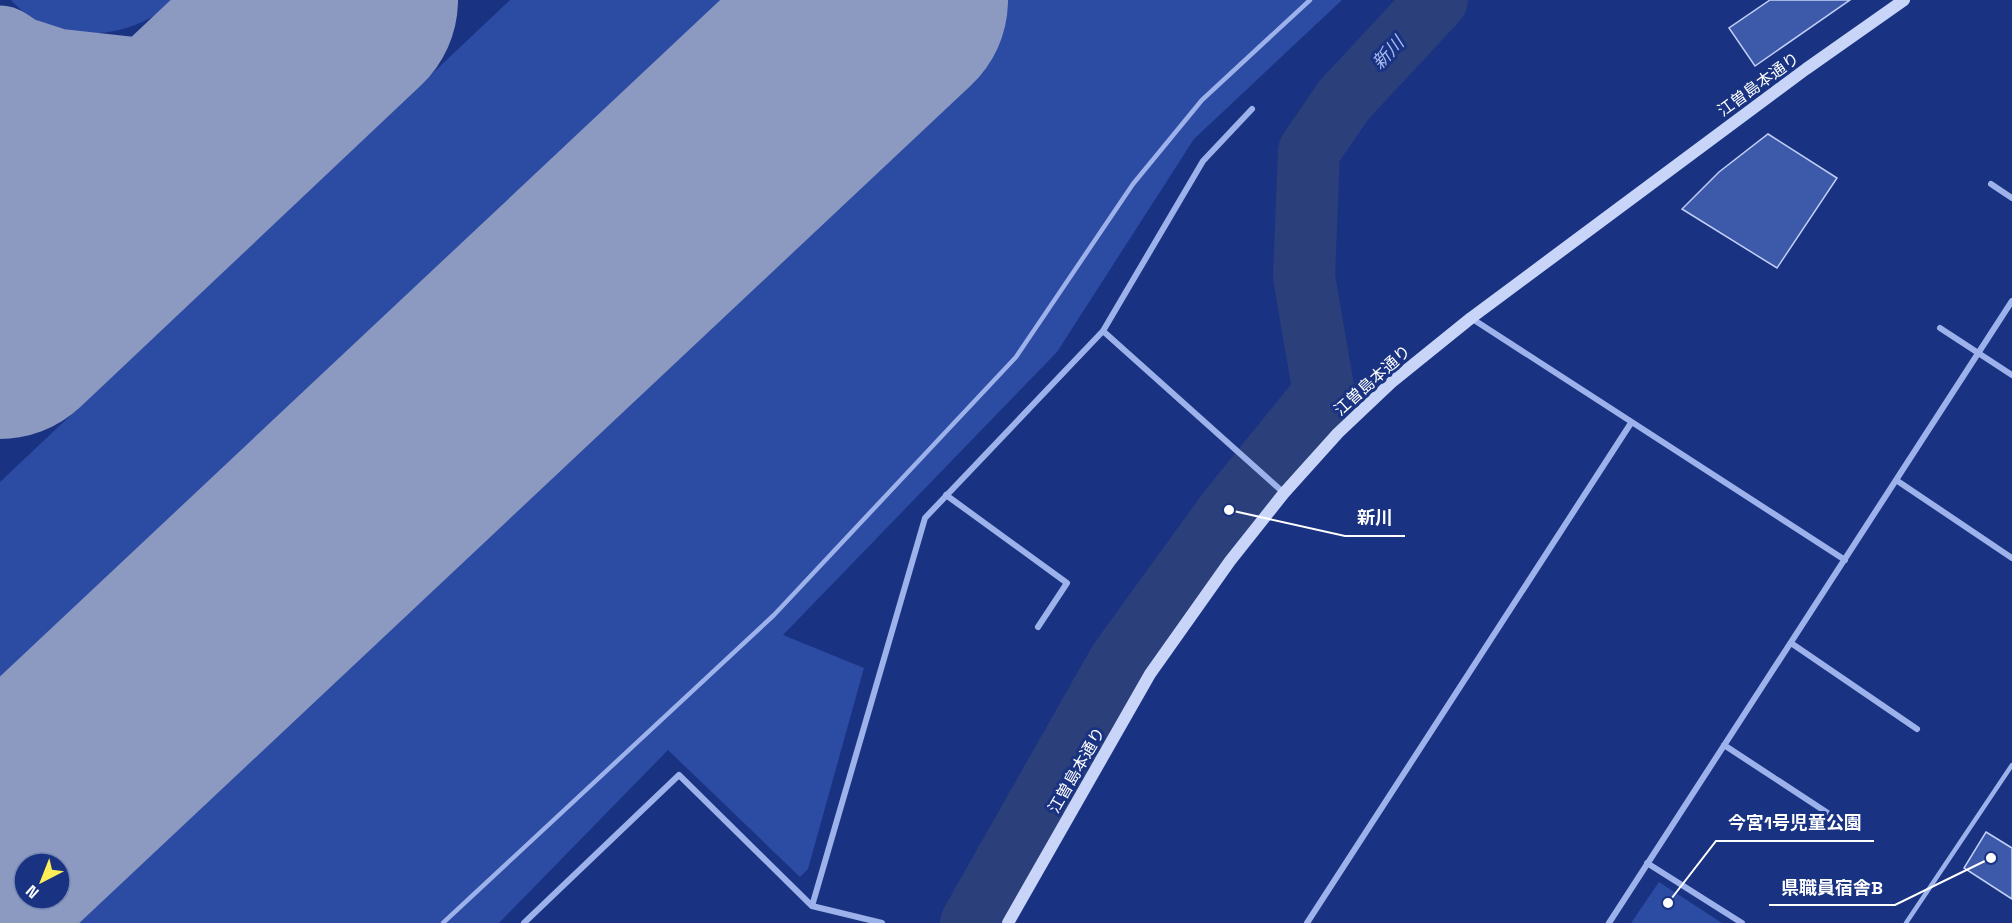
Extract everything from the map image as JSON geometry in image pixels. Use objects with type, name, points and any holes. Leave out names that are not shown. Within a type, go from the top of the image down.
[{"type":"street","name":"江曽島本通り","points":[[1008,923],[1150,674],[1230,561],[1284,493],[1338,433],[1393,381],[1471,318],[1806,69],[1904,0]]},
{"type":"street","points":[[812,906],[925,518],[1103,332],[1203,161],[1252,109]]},
{"type":"street","points":[[1991,184],[2012,198]]},
{"type":"street","points":[[1609,923],[2012,300]]},
{"type":"street","points":[[1471,318],[1845,560]]},
{"type":"street","points":[[1940,328],[2012,375]]},
{"type":"street","points":[[1103,332],[1284,493]]},
{"type":"street","points":[[1307,923],[1630,423]]},
{"type":"street","points":[[1896,480],[2012,558]]},
{"type":"street","points":[[946,495],[1067,583],[1038,627]]},
{"type":"street","points":[[1791,643],[1917,729]]},
{"type":"street","points":[[1724,745],[1849,827]]},
{"type":"street","points":[[524,923],[679,776],[812,906],[882,923]]},
{"type":"street","points":[[1647,863],[1742,923]]},
{"type":"lane","points":[[443,923],[774,615],[1016,357],[1133,184],[1202,100],[1310,0]]},
{"type":"lane","points":[[1906,923],[2012,765]]},
{"type":"shaded area","points":[[11,0],[175,0],[157,14],[137,24],[115,31],[93,33],[70,32],[49,26],[29,15]]},
{"type":"shaded area","points":[[510,0],[1342,0],[1194,139],[1057,352],[783,635],[864,668],[808,869],[800,877],[668,750],[499,923],[0,923],[0,482]]},
{"type":"shaded area","points":[[1659,882],[1722,923],[1631,923]]},
{"type":"building","points":[[1770,0],[1850,0],[1755,66],[1729,28]]},
{"type":"building","points":[[1768,134],[1837,178],[1777,268],[1682,209],[1719,172]]},
{"type":"building","points":[[1986,832],[2012,848],[2012,899],[1964,868]]},
{"type":"waterway","name":"新川","points":[[971,923],[1119,662],[1229,510],[1324,393],[1304,277],[1309,151],[1344,100],[1437,0]]},
{"type":"taxiway","points":[[0,52],[15,62],[55,75],[182,89],[230,83],[263,73]]},
{"type":"taxiway","points":[[0,81],[11,121],[14,162],[11,219],[0,271]]},
{"type":"runway","points":[[0,322],[341,0]]},
{"type":"runway","points":[[0,837],[891,0]]},
{"type":"place","name":"新川","points":[[1229,510]]},
{"type":"place","name":"県職員宿舎B","points":[[1991,858]]},
{"type":"place","name":"今宮1号児童公園","points":[[1668,903]]}]
